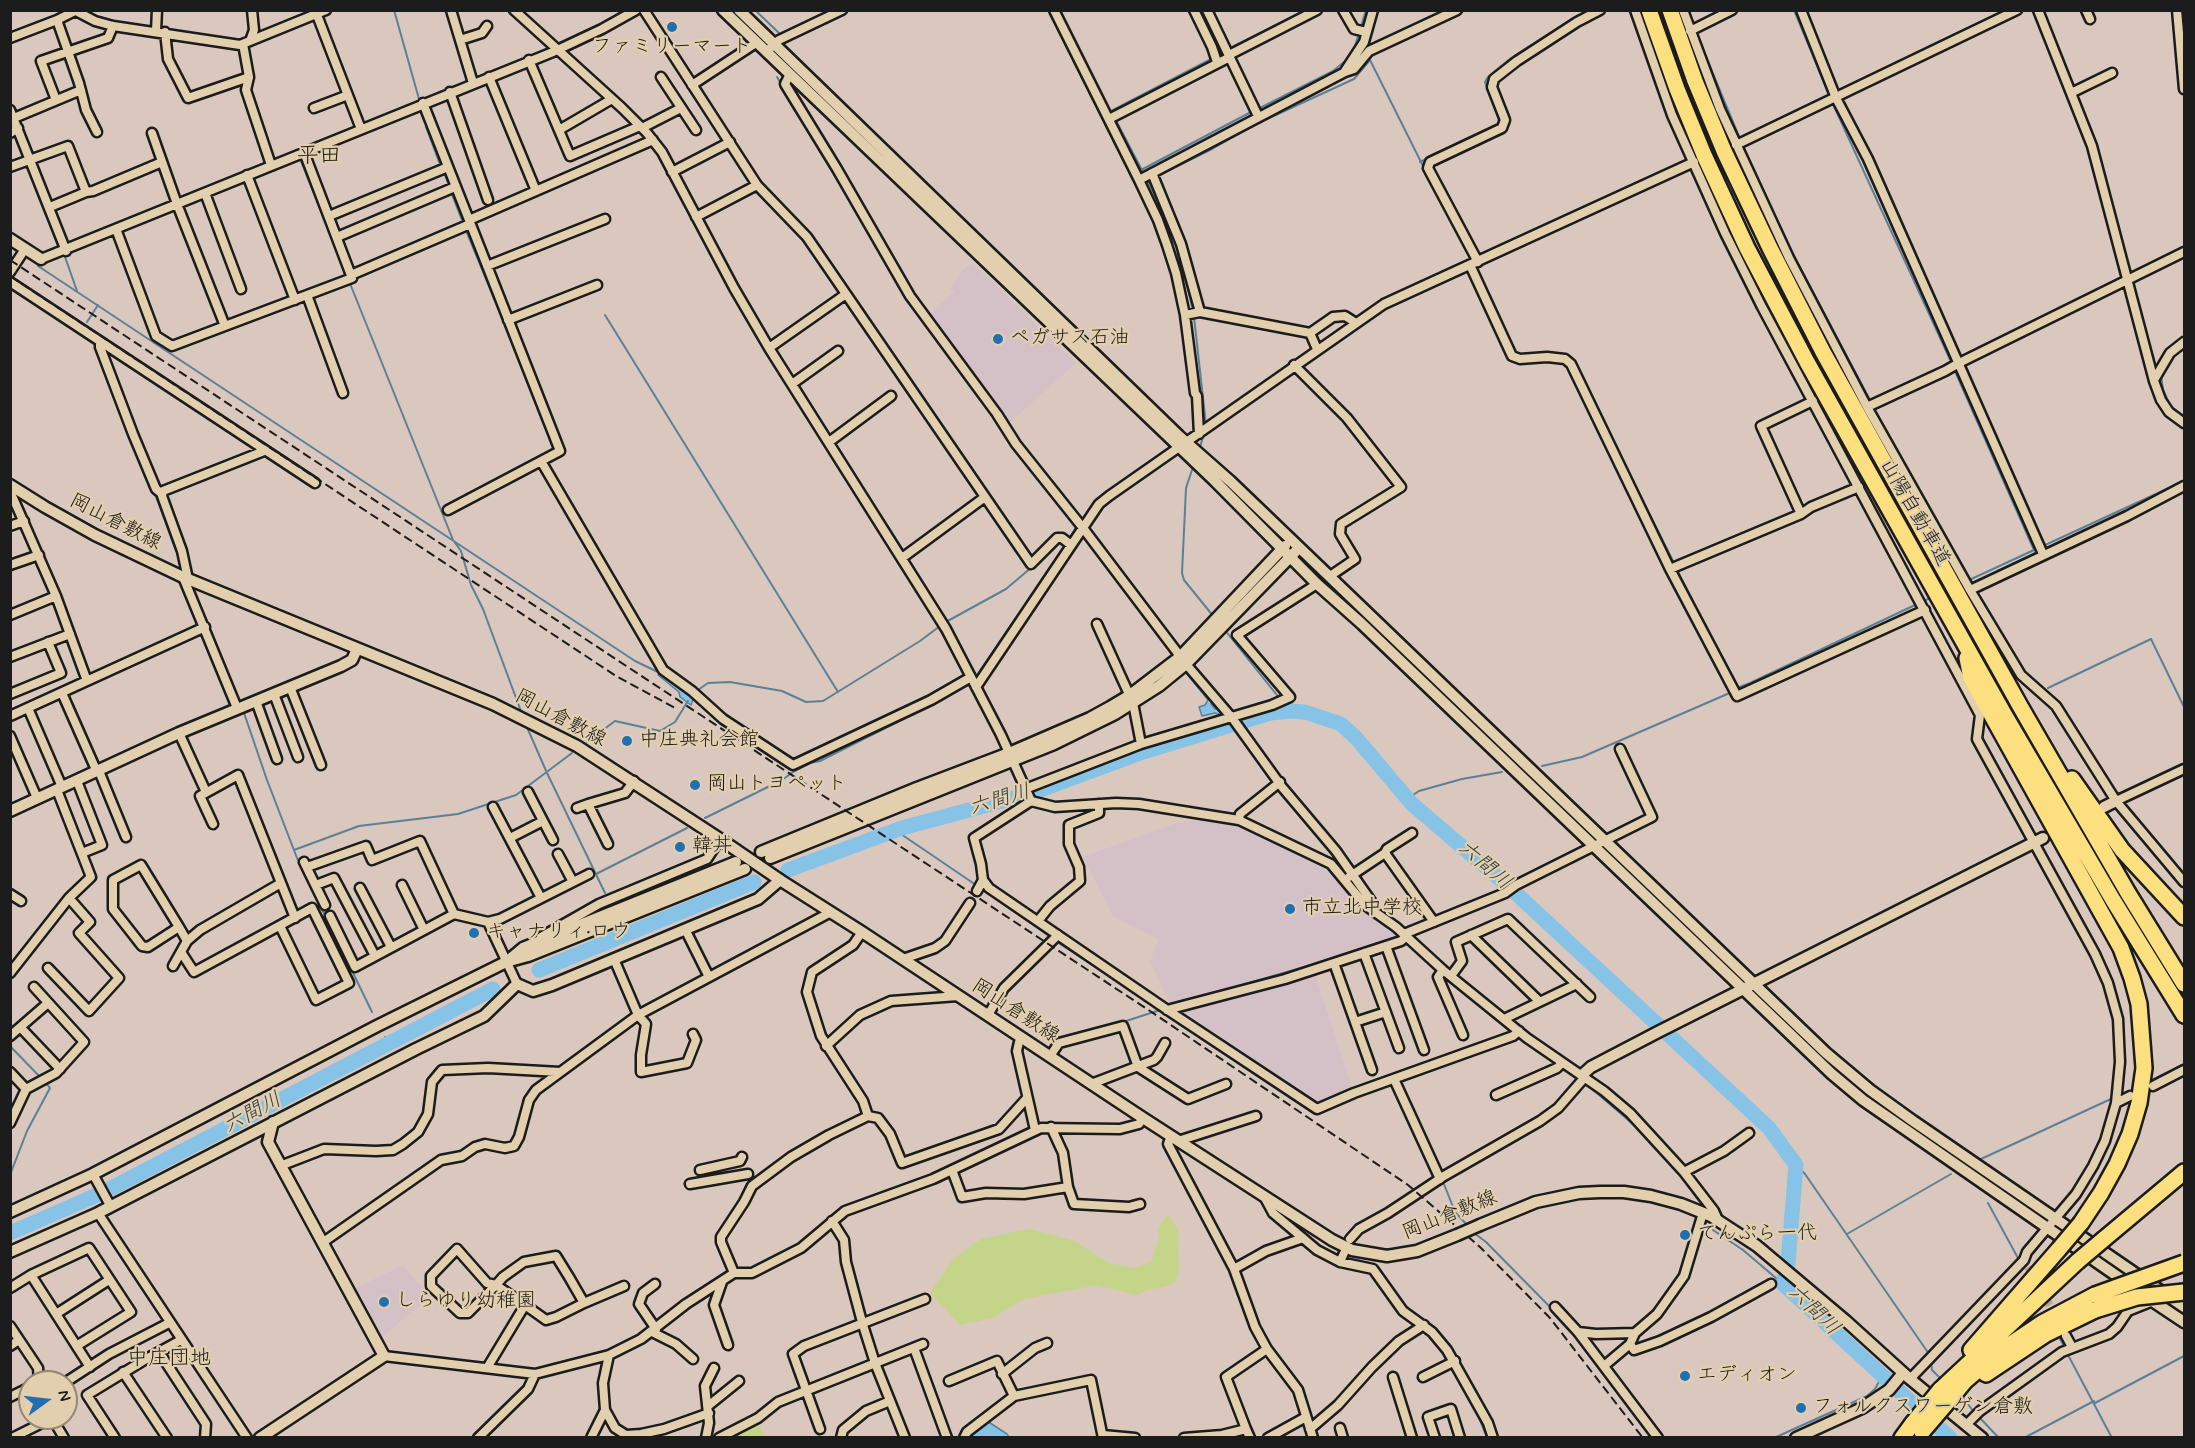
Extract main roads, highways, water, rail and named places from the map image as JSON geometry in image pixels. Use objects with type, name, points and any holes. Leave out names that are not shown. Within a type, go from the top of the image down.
[{"type":"highway","name":"山陽自動車道","points":[[1649,10],[1677,89],[1704,155],[1748,248],[1857,454],[1964,643],[1999,717],[2184,1015]]},
{"type":"highway","name":"山陽自動車道","points":[[1670,10],[1695,81],[1724,151],[1770,248],[1829,363],[2020,706],[2128,893],[2184,984]]},
{"type":"highway","points":[[2020,706],[2122,850],[2184,917]]},
{"type":"highway","points":[[1946,1394],[1952,1372],[2082,1223],[2101,1193],[2130,1134],[2139,1103],[2144,1068],[2139,1004],[2128,968],[2106,920],[1999,717]]},
{"type":"highway","points":[[1902,1437],[1917,1431],[1946,1394],[2078,1262],[2184,1172]]},
{"type":"highway","points":[[1946,1394],[1999,1352],[2042,1323],[2184,1263]]},
{"type":"highway","points":[[2095,1302],[2184,1292]]},
{"type":"water","points":[[660,671],[694,697],[691,705],[658,675]]},
{"type":"water","points":[[1190,672],[1214,700],[1211,704],[1215,709],[1222,708],[1227,714],[1224,716],[1215,713],[1202,716],[1199,707],[1205,705],[1208,700],[1187,674]]},
{"type":"water","points":[[987,1421],[1007,1434],[1009,1437],[969,1438]]},
{"type":"waterway","points":[[394,10],[419,99]]},
{"type":"waterway","points":[[755,10],[780,34]]},
{"type":"waterway","points":[[1201,10],[1222,53],[1218,55]]},
{"type":"waterway","points":[[1228,49],[1306,10]]},
{"type":"waterway","points":[[1258,109],[1333,71],[1345,61],[1355,46],[1366,10]]},
{"type":"waterway","points":[[1420,162],[1497,125],[1499,119],[1485,82],[1488,77],[1511,58],[1587,10]]},
{"type":"waterway","points":[[1689,10],[1693,25]]},
{"type":"waterway","points":[[1794,10],[1830,97]]},
{"type":"waterway","points":[[2182,23],[2184,41]]},
{"type":"waterway","points":[[1695,30],[1740,139]]},
{"type":"waterway","points":[[1144,174],[1111,111],[1213,58]]},
{"type":"waterway","points":[[1159,175],[1254,125],[1354,79],[1370,60],[1441,202]]},
{"type":"waterway","points":[[777,77],[793,105]]},
{"type":"waterway","points":[[1832,102],[1952,364]]},
{"type":"waterway","points":[[627,108],[643,122]]},
{"type":"waterway","points":[[1141,170],[1253,111]]},
{"type":"waterway","points":[[426,127],[441,167]]},
{"type":"waterway","points":[[652,133],[660,143]]},
{"type":"waterway","points":[[1742,144],[1785,239],[1871,402]]},
{"type":"waterway","points":[[300,159],[453,540],[461,551],[471,585],[483,609],[522,714]]},
{"type":"waterway","points":[[831,167],[906,297],[997,422],[1013,448],[1057,502]]},
{"type":"waterway","points":[[444,172],[449,186]]},
{"type":"waterway","points":[[1147,179],[1173,235],[1193,311]]},
{"type":"waterway","points":[[451,192],[463,223]]},
{"type":"waterway","points":[[465,228],[534,395]]},
{"type":"waterway","points":[[64,254],[77,291]]},
{"type":"waterway","points":[[1475,265],[1516,353],[1536,354]]},
{"type":"waterway","points":[[38,266],[635,661],[660,673]]},
{"type":"waterway","points":[[731,273],[770,340]]},
{"type":"waterway","points":[[87,322],[98,305]]},
{"type":"waterway","points":[[605,315],[838,692]]},
{"type":"waterway","points":[[1194,317],[1206,425]]},
{"type":"waterway","points":[[779,354],[793,377]]},
{"type":"waterway","points":[[1573,361],[1675,565]]},
{"type":"waterway","points":[[1954,369],[2034,550],[1967,581]]},
{"type":"waterway","points":[[2161,375],[2163,390],[2170,405],[2184,418]]},
{"type":"waterway","points":[[800,387],[829,434]]},
{"type":"waterway","points":[[1873,407],[1969,580]]},
{"type":"waterway","points":[[1199,451],[1204,433]]},
{"type":"waterway","points":[[837,447],[905,553]]},
{"type":"waterway","points":[[546,464],[558,456]]},
{"type":"waterway","points":[[1194,464],[1186,488],[1182,573],[1184,580],[1214,617]]},
{"type":"waterway","points":[[2043,546],[2184,481]]},
{"type":"waterway","points":[[154,491],[178,556]]},
{"type":"waterway","points":[[1069,539],[1077,526]]},
{"type":"waterway","points":[[975,678],[1066,544]]},
{"type":"waterway","points":[[910,562],[947,621]]},
{"type":"waterway","points":[[596,563],[658,672]]},
{"type":"waterway","points":[[944,623],[1006,589],[1032,567]]},
{"type":"waterway","points":[[1677,570],[1727,669]]},
{"type":"waterway","points":[[1737,688],[1932,597]]},
{"type":"waterway","points":[[695,692],[708,683],[730,682],[782,691],[806,702],[823,701],[920,641],[940,626]]},
{"type":"waterway","points":[[1224,629],[1280,699]]},
{"type":"waterway","points":[[2048,688],[2151,639],[2184,707]]},
{"type":"waterway","points":[[705,818],[782,780],[810,763],[820,761],[933,704],[971,682]]},
{"type":"waterway","points":[[1542,766],[1582,757],[1732,692]]},
{"type":"waterway","points":[[587,742],[615,721],[660,731],[675,722],[688,701]]},
{"type":"waterway","points":[[1284,703],[1290,711]]},
{"type":"waterway","name":"六間川","points":[[788,870],[902,828],[1032,793],[1143,752],[1270,713],[1305,712],[1341,724],[1357,739],[1412,804],[1508,886],[1769,1128],[1796,1165],[1788,1263],[1783,1284],[1950,1438]]},
{"type":"waterway","points":[[244,713],[297,858],[372,1012]]},
{"type":"waterway","points":[[1231,723],[1257,760]]},
{"type":"waterway","points":[[526,725],[605,893]]},
{"type":"waterway","points":[[294,850],[359,826],[458,814],[516,795],[572,753]]},
{"type":"waterway","points":[[1407,799],[1419,791],[1462,779],[1502,772]]},
{"type":"waterway","points":[[1299,814],[1343,868]]},
{"type":"waterway","points":[[596,874],[687,828]]},
{"type":"waterway","points":[[895,830],[976,885]]},
{"type":"waterway","name":"六間川","points":[[539,970],[754,882]]},
{"type":"waterway","points":[[981,888],[1052,938]]},
{"type":"waterway","name":"六間川","points":[[620,930],[623,936]]},
{"type":"waterway","points":[[1179,1003],[1311,965],[1400,936]]},
{"type":"waterway","points":[[1057,942],[1160,1009]]},
{"type":"waterway","points":[[1444,976],[1511,1032],[1558,1065]]},
{"type":"waterway","name":"六間川","points":[[10,1233],[106,1191],[493,989]]},
{"type":"waterway","points":[[1123,1022],[1160,1010]]},
{"type":"waterway","points":[[385,1037],[387,1043]]},
{"type":"waterway","points":[[10,1046],[42,1079]]},
{"type":"waterway","points":[[1398,1083],[1493,1047]]},
{"type":"waterway","points":[[2152,1080],[2184,1064]]},
{"type":"waterway","points":[[1562,1068],[1580,1080]]},
{"type":"waterway","points":[[10,1175],[27,1131],[50,1088],[46,1083]]},
{"type":"waterway","points":[[1585,1083],[1640,1130]]},
{"type":"waterway","points":[[1337,1105],[1385,1086]]},
{"type":"waterway","points":[[2118,1096],[2130,1091]]},
{"type":"waterway","points":[[1981,1159],[2113,1098]]},
{"type":"waterway","points":[[1796,1165],[1805,1174],[1929,1354]]},
{"type":"waterway","points":[[1674,1167],[1699,1201]]},
{"type":"waterway","points":[[1847,1234],[1951,1174]]},
{"type":"waterway","points":[[1442,1179],[1455,1212],[1468,1226]]},
{"type":"waterway","points":[[1988,1203],[2019,1260]]},
{"type":"waterway","points":[[1713,1230],[1743,1250],[1783,1284]]},
{"type":"waterway","points":[[1474,1233],[1486,1242],[1553,1310]]},
{"type":"waterway","points":[[1571,1330],[1588,1352]]},
{"type":"waterway","points":[[2060,1339],[2065,1348]]},
{"type":"waterway","points":[[2067,1353],[2112,1438]]},
{"type":"waterway","points":[[2095,1403],[2184,1356]]},
{"type":"waterway","points":[[1931,1363],[1932,1370],[1940,1378]]},
{"type":"waterway","points":[[1774,1438],[1867,1396],[1875,1389],[1882,1376]]},
{"type":"waterway","points":[[1964,1399],[1974,1412]]},
{"type":"waterway","points":[[2024,1438],[2094,1401]]},
{"type":"waterway","points":[[1476,1410],[1487,1438]]},
{"type":"waterway","points":[[1978,1416],[1999,1438]]},
{"type":"tunnel","points":[[2028,1267],[2056,1317]]},
{"type":"railway","points":[[10,260],[1150,1011],[1408,1185],[1480,1247],[1550,1318],[1643,1438]]},
{"type":"railway","points":[[10,276],[616,676],[677,709]]},
{"type":"place","name":"ファミリーマート","points":[[672,27]]},
{"type":"place","name":"ペガサス石油","points":[[998,339]]},
{"type":"place","name":"中庄典礼会館","points":[[627,741]]},
{"type":"place","name":"岡山トヨペット","points":[[695,785]]},
{"type":"place","name":"韓丼","points":[[680,847]]},
{"type":"place","name":"市立北中学校","points":[[1290,909]]},
{"type":"place","name":"キャナリィ·ロウ","points":[[474,933]]},
{"type":"place","name":"てんぷら一代","points":[[1685,1235]]},
{"type":"place","name":"しらゆり幼稚園","points":[[384,1302]]},
{"type":"place","name":"エディオン","points":[[1685,1376]]},
{"type":"place","name":"フォルクスワーゲン倉敷","points":[[1801,1408]]},
{"type":"district","name":"平田","points":[[319,157]]},
{"type":"district","name":"中庄団地","points":[[169,1360]]}]
